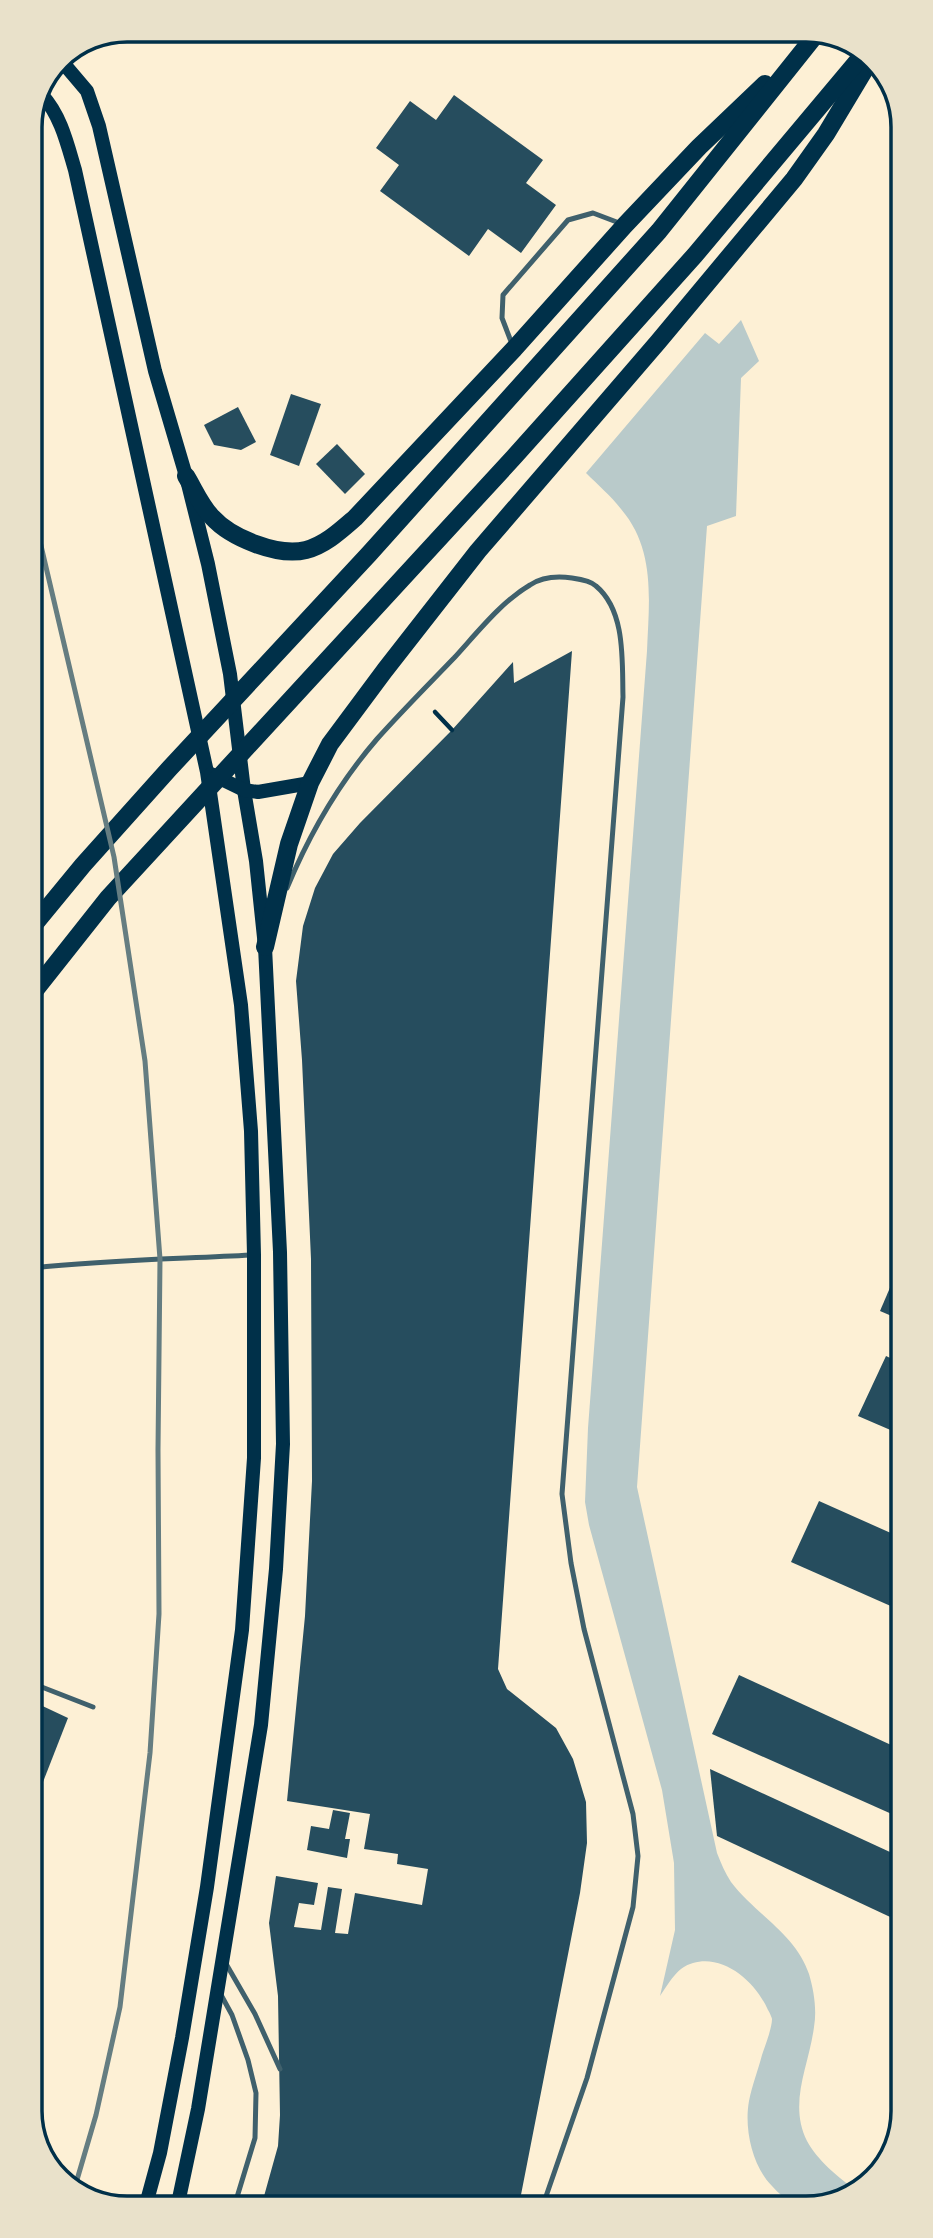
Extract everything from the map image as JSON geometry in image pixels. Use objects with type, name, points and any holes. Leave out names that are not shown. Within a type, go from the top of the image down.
[{"type":"main road","points":[[186,476],[211,516],[227,531],[280,551],[305,550],[330,539],[355,519],[699,147],[809,42]]},
{"type":"main road","points":[[42,915],[152,788],[369,554],[659,231],[811,42]]},
{"type":"main road","points":[[42,981],[108,898],[514,457],[695,255],[858,60]]},
{"type":"main road","points":[[67,67],[87,92],[99,126],[155,372],[186,476],[208,564],[230,674],[265,947],[280,1252],[283,1444],[276,1569],[261,1726],[198,2109],[180,2196]]},
{"type":"main road","points":[[265,947],[289,844],[310,783],[330,744],[478,551],[794,179],[826,134],[866,67]]},
{"type":"main road","points":[[46,100],[57,115],[75,170],[207,772],[241,1005],[251,1131],[254,1458],[242,1630],[207,1887],[182,2038],[160,2153],[148,2196]]},
{"type":"main road","points":[[207,772],[244,790],[265,791],[310,783]]},
{"type":"lane","points":[[514,349],[502,318],[503,295],[568,220],[593,212],[625,225]]},
{"type":"lane","points":[[265,947],[310,837],[329,805],[376,741],[488,622],[532,583],[562,576],[595,585],[610,603],[617,625],[622,660],[622,697],[562,1494],[571,1563],[584,1629],[633,1814],[639,1856],[633,1907],[587,2078],[546,2196]]},
{"type":"lane","points":[[42,1267],[95,1261],[128,1262],[254,1255]]},
{"type":"lane","points":[[42,1687],[93,1707]]},
{"type":"lane","points":[[223,1959],[255,2014],[280,2069]]},
{"type":"lane","points":[[218,1989],[232,2015],[248,2060],[256,2094],[255,2138],[237,2196]]},
{"type":"path","points":[[435,712],[452,730]]},
{"type":"shaded area","points":[[741,320],[759,361],[741,378],[736,516],[707,526],[637,1487],[717,1853],[731,1882],[795,1947],[809,1974],[815,2021],[799,2113],[811,2148],[848,2184],[823,2194],[806,2196],[783,2196],[777,2191],[759,2168],[751,2146],[749,2101],[772,2019],[756,1990],[728,1967],[705,1961],[682,1968],[660,1996],[675,1930],[674,1863],[662,1790],[585,1502],[588,1428],[649,595],[645,559],[632,525],[621,509],[586,473],[705,333],[719,344]]},
{"type":"building","points":[[454,95],[543,160],[526,183],[556,205],[521,253],[488,229],[469,256],[380,191],[399,165],[376,148],[410,101],[436,120]]},
{"type":"building","points":[[291,394],[321,404],[299,466],[270,455]]},
{"type":"building","points":[[238,407],[256,442],[241,450],[214,445],[204,425]]},
{"type":"building","points":[[337,444],[365,474],[345,494],[316,464]]},
{"type":"building","points":[[572,651],[498,1669],[507,1689],[556,1728],[573,1759],[586,1802],[587,1843],[580,1893],[521,2196],[264,2196],[278,2146],[280,2115],[278,1996],[269,1923],[276,1876],[318,1883],[314,1905],[299,1903],[294,1927],[321,1930],[328,1887],[342,1889],[335,1933],[348,1934],[355,1893],[422,1905],[428,1869],[397,1864],[398,1854],[364,1849],[370,1814],[287,1801],[305,1616],[312,1481],[311,1259],[296,981],[303,926],[315,888],[333,854],[513,662],[514,683]]},
{"type":"building","points":[[891,1285],[891,1316],[880,1311]]},
{"type":"building","points":[[886,1356],[891,1358],[891,1430],[858,1416]]},
{"type":"building","points":[[819,1501],[891,1533],[891,1606],[791,1562]]},
{"type":"building","points":[[739,1675],[891,1745],[891,1814],[712,1734]]},
{"type":"building","points":[[42,1706],[68,1718],[42,1785]]},
{"type":"building","points":[[710,1769],[891,1852],[891,1917],[717,1836]]},
{"type":"building","points":[[333,1810],[350,1813],[345,1839],[350,1839],[347,1858],[307,1850],[311,1826],[329,1829]]},
{"type":"railway","points":[[42,550],[114,857],[145,1061],[160,1259],[159,1614],[150,1753],[120,2007],[96,2115],[77,2180]]}]
